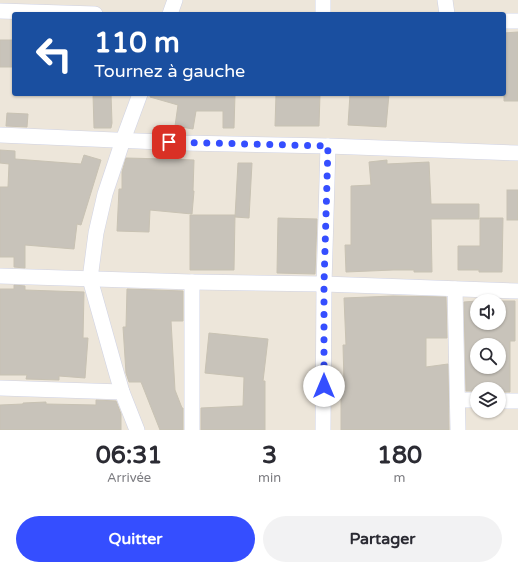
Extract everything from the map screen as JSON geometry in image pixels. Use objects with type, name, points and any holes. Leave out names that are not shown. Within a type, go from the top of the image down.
[{"type":"street","points":[[171,12],[175,0]]},
{"type":"street","points":[[323,0],[323,12]]},
{"type":"street","points":[[446,0],[447,12]]},
{"type":"street","points":[[0,11],[32,12]]},
{"type":"street","points":[[506,21],[518,21]]},
{"type":"street","points":[[137,430],[122,392],[90,279],[96,233],[105,194],[139,96]]},
{"type":"street","points":[[0,135],[184,143],[328,146],[518,153]]},
{"type":"street","points":[[323,430],[324,284],[328,146]]},
{"type":"street","points":[[0,276],[192,282],[324,284],[518,291]]},
{"type":"street","points":[[192,282],[192,430]]},
{"type":"street","points":[[455,289],[458,430]]},
{"type":"street","points":[[0,388],[122,392]]},
{"type":"street","points":[[458,400],[470,400]]},
{"type":"street","points":[[506,401],[518,401]]},
{"type":"building","points":[[518,32],[518,101],[504,101],[504,96],[506,96],[506,33]]},
{"type":"building","points":[[0,40],[12,40],[12,67],[0,67]]},
{"type":"building","points":[[93,96],[111,96],[111,128],[94,128]]},
{"type":"building","points":[[235,96],[234,128],[223,128],[223,111],[196,111],[193,129],[175,126],[178,105],[150,97]]},
{"type":"building","points":[[276,96],[320,96],[319,126],[275,126]]},
{"type":"building","points":[[350,96],[389,96],[386,127],[348,125]]},
{"type":"building","points":[[7,113],[28,114],[27,127],[6,126]]},
{"type":"building","points":[[0,150],[15,151],[15,159],[81,164],[84,155],[101,160],[81,225],[77,224],[74,249],[25,245],[25,268],[14,267],[14,257],[0,257],[0,187],[8,187],[9,164],[0,163]]},
{"type":"building","points":[[126,158],[194,160],[192,214],[150,210],[149,232],[117,231],[119,189],[122,189],[122,172]]},
{"type":"building","points":[[387,160],[387,164],[429,162],[431,204],[479,204],[479,219],[431,219],[432,272],[393,270],[346,272],[345,245],[351,245],[351,186],[371,185],[369,162]]},
{"type":"building","points":[[238,163],[252,163],[249,218],[235,217]]},
{"type":"building","points":[[507,190],[518,190],[518,220],[507,220]]},
{"type":"building","points":[[190,215],[235,215],[234,270],[190,270]]},
{"type":"building","points":[[278,218],[317,219],[315,274],[277,273]]},
{"type":"building","points":[[480,218],[503,218],[502,272],[458,270],[458,246],[480,246]]},
{"type":"building","points":[[14,285],[25,286],[25,290],[84,292],[83,338],[88,338],[85,378],[59,376],[59,380],[26,379],[27,375],[0,375],[0,289],[14,289]]},
{"type":"building","points":[[127,289],[183,291],[183,321],[171,321],[175,390],[183,408],[183,430],[160,430],[141,382],[129,382],[126,373],[123,327],[126,327]]},
{"type":"building","points":[[393,296],[446,297],[447,338],[426,338],[426,367],[448,364],[449,430],[341,430],[341,381],[344,381],[343,345],[346,345],[344,298]]},
{"type":"building","points":[[506,301],[515,301],[515,341],[510,341],[510,392],[506,392],[506,382],[470,382],[470,391],[466,391],[464,302],[470,302],[470,330],[506,330]]},
{"type":"building","points":[[209,333],[268,339],[263,381],[265,381],[265,430],[201,430],[201,408],[243,406],[244,377],[205,373]]},
{"type":"building","points":[[96,400],[116,401],[121,414],[121,430],[0,430],[0,405],[46,402],[46,404],[96,405]]},
{"type":"route","points":[[169,142],[328,146],[324,284],[324,386]]}]
